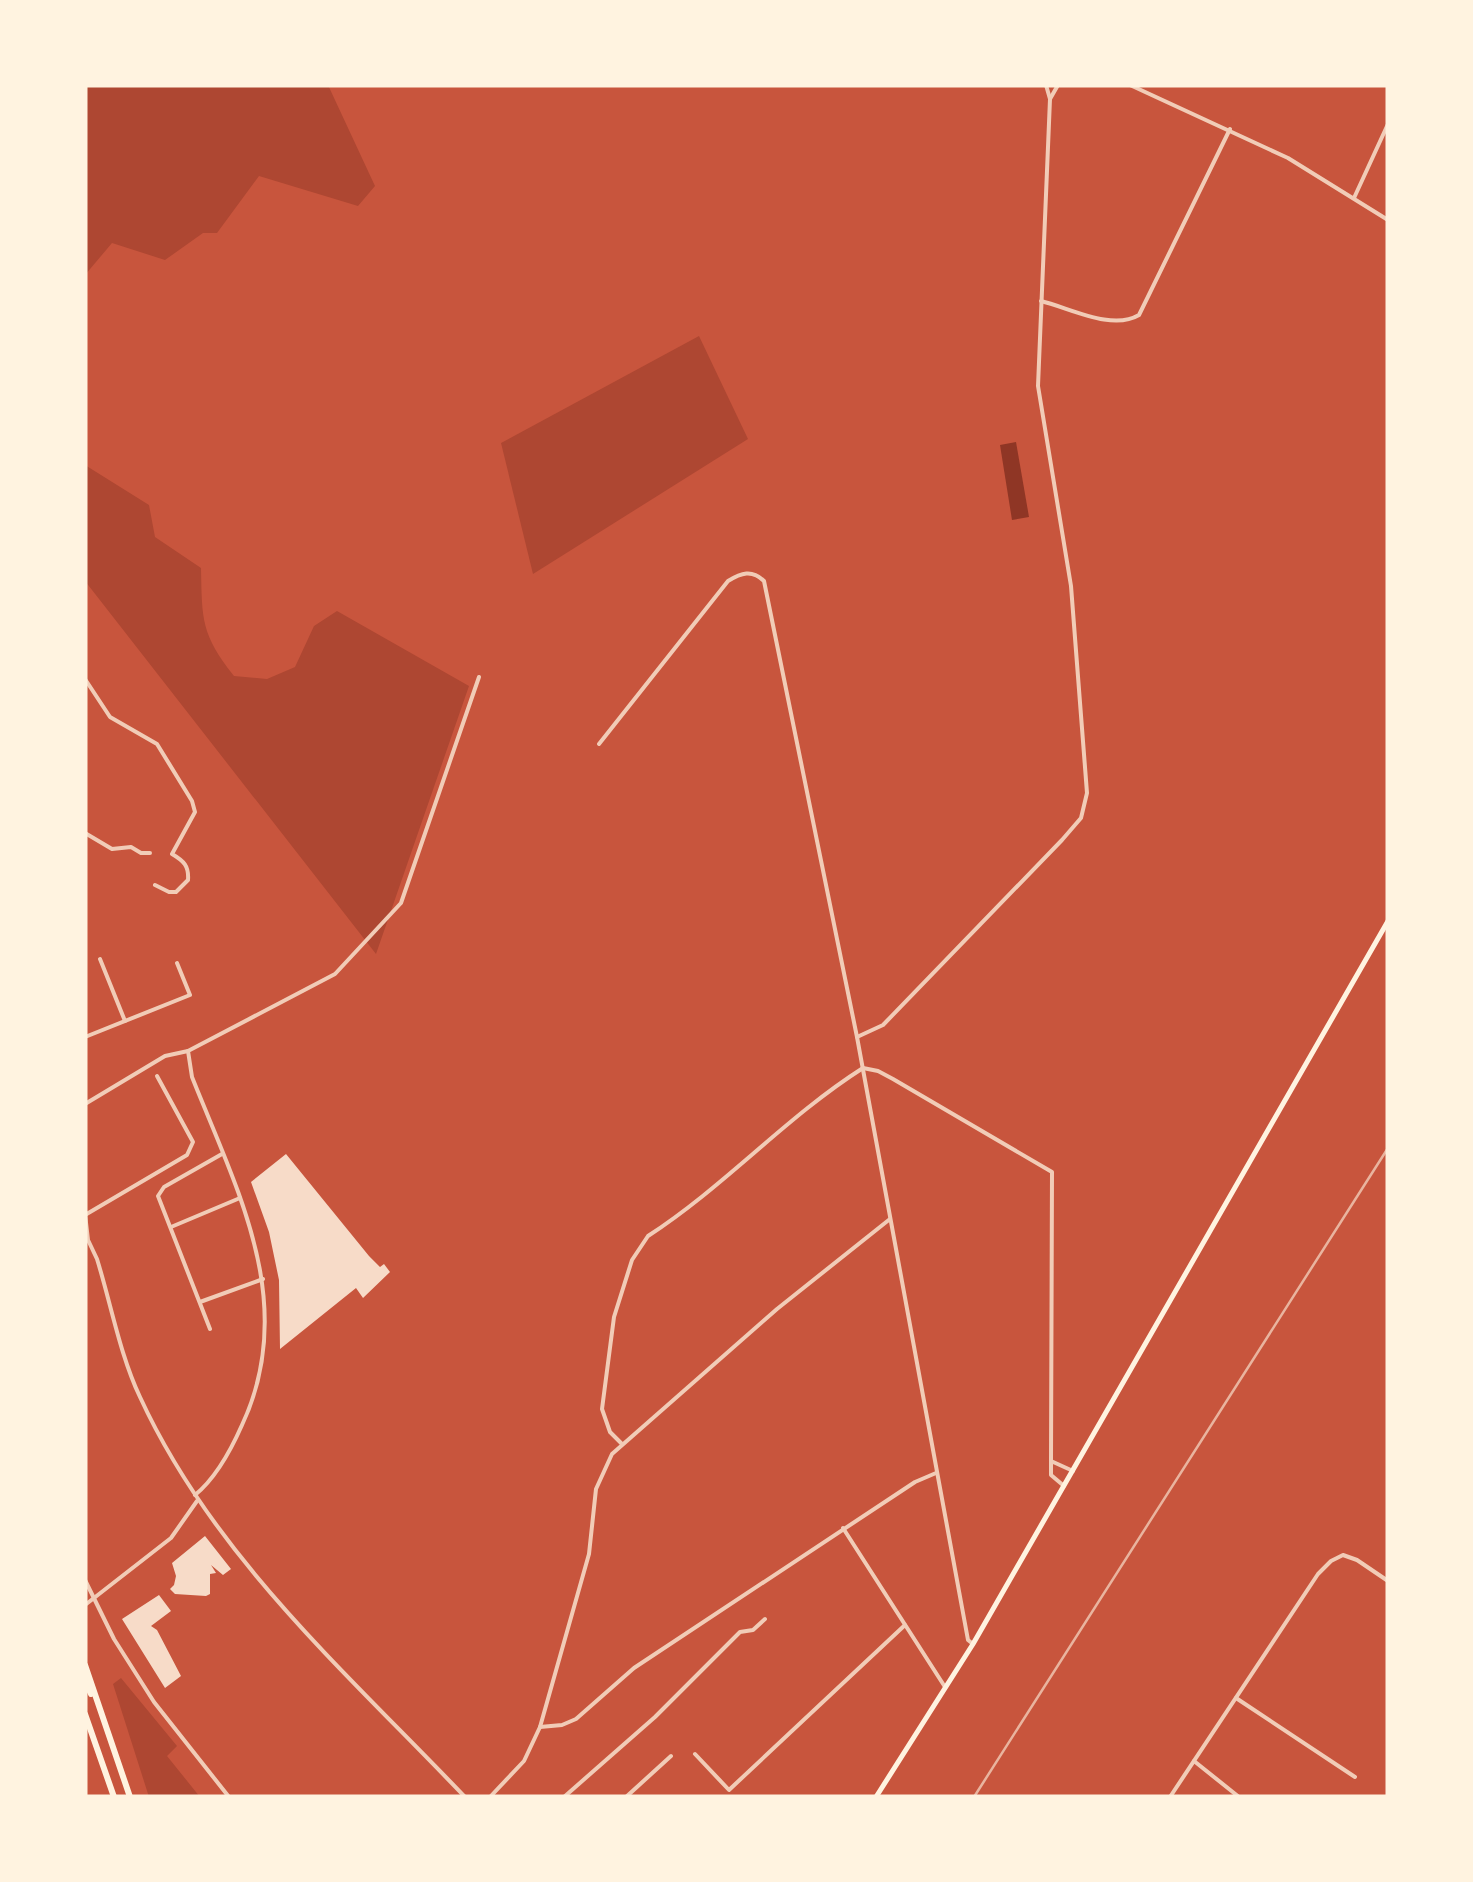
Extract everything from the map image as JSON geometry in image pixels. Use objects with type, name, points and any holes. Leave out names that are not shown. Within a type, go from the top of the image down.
[{"type":"main road","points":[[876,1797],[973,1644],[1388,921]]},
{"type":"main road","points":[[85,1664],[130,1797]]},
{"type":"main road","points":[[85,1681],[101,1712]]},
{"type":"main road","points":[[85,1714],[114,1797]]},
{"type":"street","points":[[857,1036],[878,1030],[896,1012],[1062,840],[1081,818],[1087,802],[1072,586],[1038,386],[1050,99],[1046,85]]},
{"type":"street","points":[[1050,99],[1058,85]]},
{"type":"street","points":[[1130,85],[1288,158],[1388,220]]},
{"type":"street","points":[[1354,198],[1388,124]]},
{"type":"street","points":[[1041,300],[1115,322],[1140,315],[1230,129]]},
{"type":"street","points":[[598,744],[728,581],[746,573],[758,575],[764,581],[857,1036],[936,1473],[968,1640],[973,1644]]},
{"type":"street","points":[[85,647],[85,656]]},
{"type":"street","points":[[85,1104],[165,1056],[188,1052],[335,974],[401,902],[479,677]]},
{"type":"street","points":[[85,679],[110,717],[157,744],[192,801],[195,812],[172,854],[189,869],[188,880],[176,892],[155,885]]},
{"type":"street","points":[[85,833],[112,849],[131,846],[150,853]]},
{"type":"street","points":[[100,960],[125,1021]]},
{"type":"street","points":[[85,1037],[190,995],[177,963]]},
{"type":"street","points":[[85,1605],[171,1538],[210,1481],[247,1414],[265,1337],[263,1279],[257,1247],[192,1077],[188,1052]]},
{"type":"street","points":[[621,1444],[610,1432],[602,1409],[614,1317],[639,1247],[776,1132],[862,1068],[878,1071],[1052,1172],[1050,1475],[1064,1486]]},
{"type":"street","points":[[157,1076],[193,1142],[187,1155],[85,1215],[86,1241],[97,1259],[138,1393],[196,1499],[282,1606],[465,1797]]},
{"type":"street","points":[[210,1329],[160,1192],[222,1154]]},
{"type":"street","points":[[171,1226],[240,1198]]},
{"type":"street","points":[[490,1797],[524,1761],[540,1727],[589,1554],[596,1489],[603,1468],[621,1444],[777,1309],[890,1219]]},
{"type":"street","points":[[200,1302],[263,1279]]},
{"type":"street","points":[[1051,1461],[1072,1471]]},
{"type":"street","points":[[540,1727],[576,1719],[634,1668],[843,1528],[936,1473]]},
{"type":"street","points":[[843,1528],[946,1687]]},
{"type":"street","points":[[1170,1797],[1330,1561],[1343,1555],[1388,1581]]},
{"type":"street","points":[[85,1580],[154,1702],[229,1797]]},
{"type":"street","points":[[564,1797],[655,1718],[740,1632],[753,1630],[766,1619]]},
{"type":"street","points":[[695,1754],[729,1790],[905,1624]]},
{"type":"street","points":[[1236,1698],[1354,1777]]},
{"type":"street","points":[[626,1797],[670,1756]]},
{"type":"street","points":[[1194,1761],[1239,1797]]},
{"type":"shaded area","points":[[85,85],[328,85],[375,186],[358,206],[259,176],[217,233],[203,233],[165,260],[112,243],[85,275]]},
{"type":"shaded area","points":[[699,336],[748,439],[533,574],[501,443]]},
{"type":"shaded area","points":[[1016,442],[1029,517],[1012,520],[1000,445]]},
{"type":"shaded area","points":[[85,465],[149,505],[155,537],[201,568],[209,637],[234,676],[267,679],[295,667],[314,626],[337,611],[469,686],[376,954],[85,581]]},
{"type":"shaded area","points":[[121,1678],[177,1746],[167,1756],[200,1797],[149,1797],[113,1684]]},
{"type":"building","points":[[286,1154],[369,1256],[390,1272],[363,1298],[356,1288],[280,1349],[279,1280],[269,1232],[251,1182]]},
{"type":"building","points":[[205,1536],[231,1569],[223,1575],[211,1565],[216,1573],[210,1574],[210,1594],[206,1596],[175,1594],[170,1589],[176,1576],[172,1563]]},
{"type":"building","points":[[159,1595],[171,1611],[151,1626],[157,1630],[181,1676],[165,1688],[122,1619]]},
{"type":"railway","points":[[974,1797],[1388,1148]]}]
